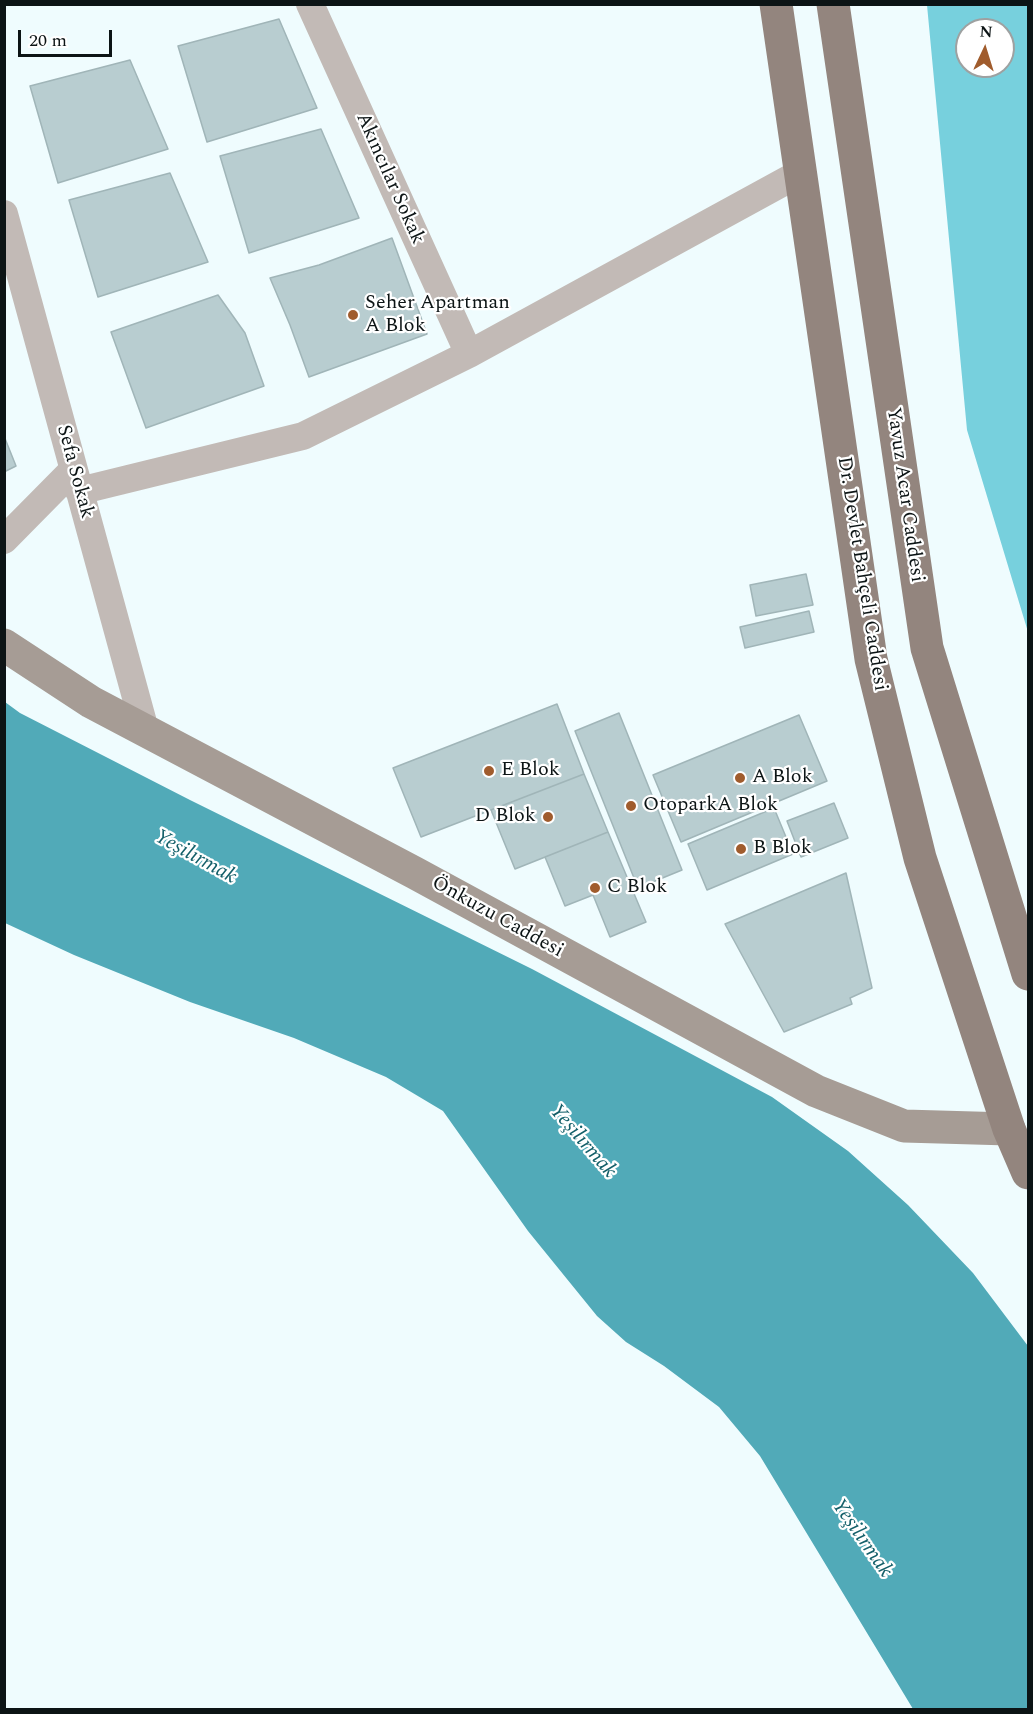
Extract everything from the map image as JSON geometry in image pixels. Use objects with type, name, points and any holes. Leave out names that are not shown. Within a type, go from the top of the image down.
[{"type":"main road","name":"Dr. Devlet Bahçeli Caddesi","points":[[776,4],[871,659],[920,858],[1009,1129],[1029,1173]]},
{"type":"main road","name":"Yavuz Acar Caddesi","points":[[833,4],[927,648],[1029,974]]},
{"type":"street","name":"Akıncılar Sokak","points":[[310,4],[469,354]]},
{"type":"street","points":[[4,540],[76,480],[303,436],[469,354],[800,173]]},
{"type":"street","name":"Sefa Sokak","points":[[4,214],[145,730]]},
{"type":"street","name":"Önkuzu Caddesi","points":[[4,645],[92,702],[426,879],[816,1091],[904,1126],[1009,1129]]},
{"type":"shaded area","points":[[927,5],[1028,5],[1028,632],[967,430]]},
{"type":"water","name":"Yeşilırmak","points":[[5,702],[20,713],[190,800],[532,969],[772,1097],[848,1151],[908,1205],[973,1273],[1028,1346],[1028,1709],[913,1709],[760,1456],[719,1407],[664,1366],[626,1342],[597,1316],[528,1231],[443,1111],[386,1077],[294,1038],[190,1002],[74,955],[5,923]]},
{"type":"building","points":[[279,19],[317,108],[207,142],[178,46]]},
{"type":"building","points":[[130,60],[168,149],[58,183],[30,86]]},
{"type":"building","points":[[321,129],[359,218],[249,253],[220,156]]},
{"type":"building","points":[[170,173],[208,262],[98,297],[69,200]]},
{"type":"building","name":"Seher Apartman A Blok","points":[[392,238],[427,334],[309,377],[270,278],[319,265]]},
{"type":"building","points":[[218,295],[245,333],[264,386],[146,428],[111,332]]},
{"type":"building","points":[[4,436],[16,466],[4,472]]},
{"type":"building","points":[[806,574],[813,605],[756,616],[750,585]]},
{"type":"building","points":[[809,611],[814,632],[745,648],[740,627]]},
{"type":"building","name":"E Blok","points":[[557,704],[584,774],[421,837],[393,768]]},
{"type":"building","name":"OtoparkA Blok","points":[[619,713],[682,870],[638,888],[575,731]]},
{"type":"building","name":"A Blok","points":[[799,715],[827,781],[681,842],[653,775]]},
{"type":"building","name":"D Blok","points":[[584,774],[608,832],[515,869],[491,810]]},
{"type":"building","points":[[834,803],[848,838],[801,857],[787,821]]},
{"type":"building","name":"B Blok","points":[[774,808],[793,854],[707,890],[688,844]]},
{"type":"building","name":"C Blok","points":[[608,832],[646,922],[610,937],[593,895],[565,906],[545,857]]},
{"type":"building","points":[[846,873],[872,988],[850,998],[852,1004],[784,1032],[725,924]]},
{"type":"place","name":"Seher Apartman A Blok","points":[[353,315]]},
{"type":"place","name":"E Blok","points":[[489,771]]},
{"type":"place","name":"A Blok","points":[[740,778]]},
{"type":"place","name":"OtoparkA Blok","points":[[631,806]]},
{"type":"place","name":"D Blok","points":[[548,817]]},
{"type":"place","name":"B Blok","points":[[741,849]]},
{"type":"place","name":"C Blok","points":[[595,888]]}]
